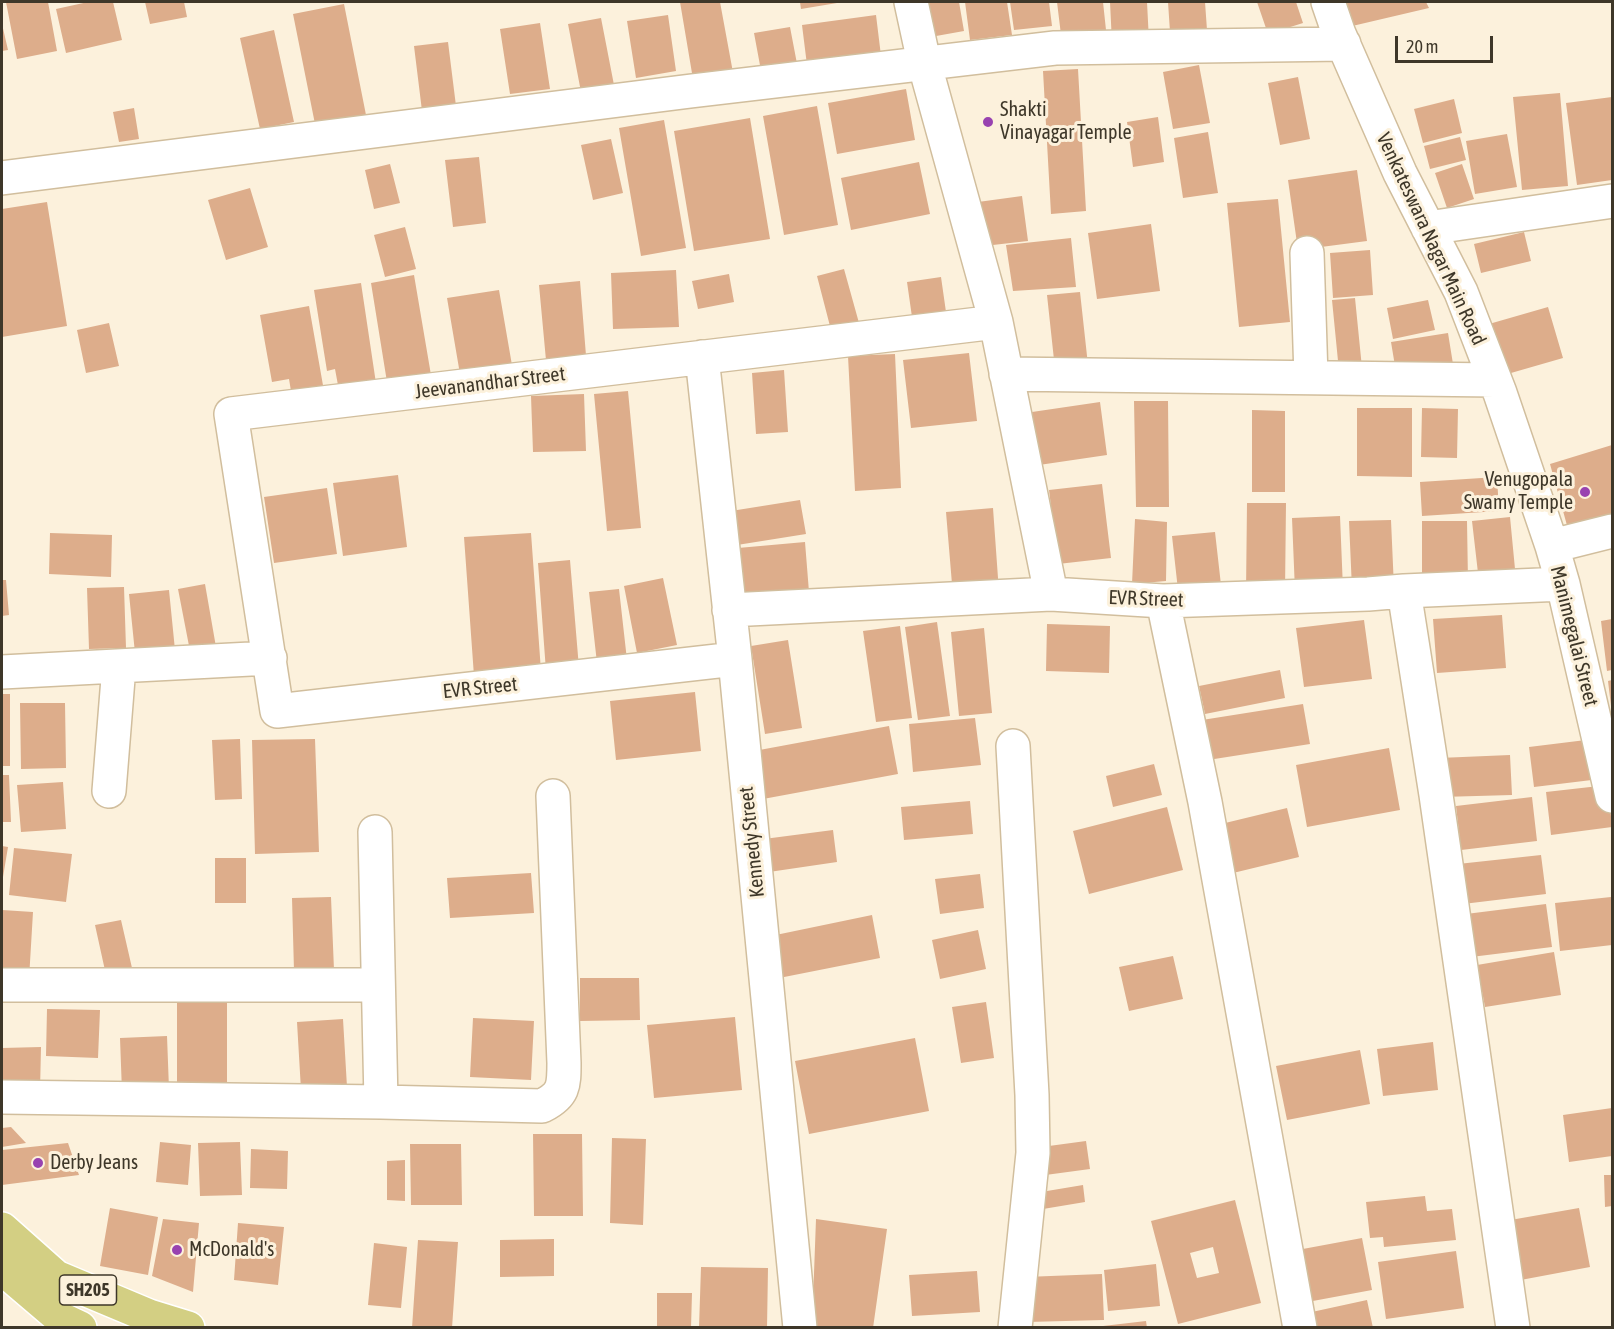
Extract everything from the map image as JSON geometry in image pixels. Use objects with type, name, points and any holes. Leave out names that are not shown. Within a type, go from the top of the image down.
[{"type":"main road","name":"SH205","points":[[2,1229],[56,1277],[149,1316],[188,1328]]},
{"type":"main road","name":"SH205","points":[[2,1268],[68,1325]]},
{"type":"street","points":[[911,2],[924,62],[996,322],[1051,594]]},
{"type":"street","name":"Venkateswara Nagar Main Road","points":[[1328,2],[1400,173],[1461,292],[1495,380],[1552,546]]},
{"type":"street","points":[[2,178],[924,62],[1055,48],[1344,44]]},
{"type":"street","points":[[1428,228],[1612,201]]},
{"type":"street","points":[[1307,253],[1311,377]]},
{"type":"street","name":"Jeevanandhar Street","points":[[270,658],[231,414],[996,322]]},
{"type":"street","name":"Kennedy Street","points":[[702,357],[735,659],[800,1328]]},
{"type":"street","points":[[1006,374],[1495,380]]},
{"type":"street","points":[[1552,546],[1612,531]]},
{"type":"street","name":"Manimegalai Street","points":[[1552,546],[1563,584],[1612,796]]},
{"type":"street","name":"EVR Street","points":[[729,610],[1051,594],[1163,601],[1563,584]]},
{"type":"street","points":[[1404,591],[1436,795],[1513,1328]]},
{"type":"street","points":[[1163,601],[1205,802],[1300,1328]]},
{"type":"street","points":[[2,672],[270,658]]},
{"type":"street","name":"EVR Street","points":[[270,658],[277,711],[735,659]]},
{"type":"street","points":[[109,791],[119,666]]},
{"type":"street","points":[[1013,746],[1032,1095],[1033,1153],[1015,1328]]},
{"type":"street","points":[[2,1097],[542,1106],[553,1100],[562,1091],[564,1064],[553,796]]},
{"type":"street","points":[[375,832],[381,1102]]},
{"type":"street","points":[[2,985],[378,985]]},
{"type":"building","points":[[6,2],[48,2],[57,51],[17,59]]},
{"type":"building","points":[[88,2],[113,2],[122,40],[66,53],[56,9]]},
{"type":"building","points":[[145,2],[184,2],[187,17],[150,24]]},
{"type":"building","points":[[680,2],[720,2],[734,78],[694,85]]},
{"type":"building","points":[[800,2],[837,2],[837,3],[801,9]]},
{"type":"building","points":[[918,2],[959,2],[964,31],[925,38]]},
{"type":"building","points":[[965,2],[1007,2],[1012,35],[970,40]]},
{"type":"building","points":[[1010,2],[1049,2],[1052,26],[1014,30]]},
{"type":"building","points":[[1057,2],[1103,2],[1106,30],[1061,35]]},
{"type":"building","points":[[1110,2],[1147,2],[1149,41],[1112,43]]},
{"type":"building","points":[[1168,2],[1205,2],[1207,30],[1170,32]]},
{"type":"building","points":[[1257,2],[1296,2],[1303,23],[1268,34]]},
{"type":"building","points":[[1342,2],[1426,2],[1429,8],[1348,27]]},
{"type":"building","points":[[344,4],[366,115],[315,124],[293,14]]},
{"type":"building","points":[[668,15],[676,71],[636,78],[627,21]]},
{"type":"building","points":[[876,15],[882,64],[808,73],[802,25]]},
{"type":"building","points":[[601,18],[614,85],[581,92],[568,24]]},
{"type":"building","points":[[540,23],[550,89],[510,94],[500,29]]},
{"type":"building","points":[[2,24],[8,50],[2,51]]},
{"type":"building","points":[[790,27],[798,69],[762,76],[754,33]]},
{"type":"building","points":[[274,30],[294,122],[260,129],[240,38]]},
{"type":"building","points":[[448,42],[457,114],[423,119],[414,46]]},
{"type":"building","points":[[1199,65],[1210,123],[1173,129],[1163,72]]},
{"type":"building","points":[[1078,69],[1086,211],[1051,214],[1043,71]]},
{"type":"building","points":[[1298,77],[1310,139],[1280,145],[1268,83]]},
{"type":"building","points":[[906,89],[915,140],[837,154],[828,103]]},
{"type":"building","points":[[1560,93],[1568,186],[1522,190],[1513,97]]},
{"type":"building","points":[[1612,97],[1612,180],[1577,185],[1566,103]]},
{"type":"building","points":[[1454,99],[1462,133],[1423,143],[1414,109]]},
{"type":"building","points":[[817,106],[838,225],[784,235],[763,116]]},
{"type":"building","points":[[134,108],[139,139],[119,142],[113,112]]},
{"type":"building","points":[[1158,117],[1164,162],[1133,167],[1127,122]]},
{"type":"building","points":[[750,118],[770,239],[694,251],[674,131]]},
{"type":"building","points":[[664,120],[686,248],[641,256],[619,128]]},
{"type":"building","points":[[1208,132],[1218,193],[1183,198],[1174,138]]},
{"type":"building","points":[[1507,134],[1517,187],[1475,194],[1466,141]]},
{"type":"building","points":[[1460,137],[1466,160],[1430,169],[1424,146]]},
{"type":"building","points":[[611,139],[623,193],[593,200],[581,145]]},
{"type":"building","points":[[479,157],[486,223],[453,227],[445,160]]},
{"type":"building","points":[[919,162],[930,214],[851,230],[841,178]]},
{"type":"building","points":[[390,164],[400,203],[374,209],[365,170]]},
{"type":"building","points":[[1462,164],[1474,199],[1447,208],[1435,173]]},
{"type":"building","points":[[1357,170],[1367,241],[1298,250],[1288,180]]},
{"type":"building","points":[[250,188],[268,247],[226,260],[208,200]]},
{"type":"building","points":[[1022,196],[1028,241],[984,246],[978,202]]},
{"type":"building","points":[[1278,199],[1290,322],[1239,327],[1227,203]]},
{"type":"building","points":[[47,202],[67,326],[2,337],[2,209]]},
{"type":"building","points":[[1151,224],[1160,291],[1097,299],[1088,233]]},
{"type":"building","points":[[405,227],[416,269],[385,277],[374,235]]},
{"type":"building","points":[[1524,232],[1531,261],[1481,273],[1474,244]]},
{"type":"building","points":[[1071,238],[1076,287],[1013,291],[1006,245]]},
{"type":"building","points":[[1370,250],[1373,295],[1333,298],[1330,253]]},
{"type":"building","points":[[844,269],[859,323],[831,330],[817,276]]},
{"type":"building","points":[[676,270],[679,327],[613,329],[611,273]]},
{"type":"building","points":[[729,274],[734,302],[698,309],[692,281]]},
{"type":"building","points":[[414,275],[431,375],[387,382],[371,283]]},
{"type":"building","points":[[941,277],[948,326],[914,331],[907,282]]},
{"type":"building","points":[[580,281],[587,368],[547,371],[539,285]]},
{"type":"building","points":[[361,283],[377,390],[340,396],[335,369],[327,371],[314,290]]},
{"type":"building","points":[[499,290],[513,371],[461,380],[447,298]]},
{"type":"building","points":[[1080,292],[1088,365],[1055,369],[1047,295]]},
{"type":"building","points":[[1355,298],[1362,368],[1339,371],[1332,300]]},
{"type":"building","points":[[1428,300],[1435,330],[1393,339],[1387,308]]},
{"type":"building","points":[[309,306],[324,391],[292,397],[289,379],[272,382],[260,315]]},
{"type":"building","points":[[1548,307],[1563,358],[1504,375],[1489,324]]},
{"type":"building","points":[[109,323],[119,366],[86,373],[77,330]]},
{"type":"building","points":[[1448,333],[1453,364],[1396,372],[1391,342]]},
{"type":"building","points":[[969,353],[977,421],[911,428],[903,360]]},
{"type":"building","points":[[895,354],[901,488],[855,491],[848,356]]},
{"type":"building","points":[[784,370],[788,432],[756,434],[752,373]]},
{"type":"building","points":[[628,391],[641,528],[607,531],[594,394]]},
{"type":"building","points":[[584,394],[586,451],[533,452],[531,396]]},
{"type":"building","points":[[1134,401],[1168,401],[1169,507],[1136,507]]},
{"type":"building","points":[[1100,402],[1107,455],[1039,465],[1032,412]]},
{"type":"building","points":[[1357,408],[1412,408],[1412,477],[1357,476]]},
{"type":"building","points":[[1422,408],[1458,409],[1457,458],[1421,457]]},
{"type":"building","points":[[1252,410],[1285,411],[1285,492],[1252,492]]},
{"type":"building","name":"Venugopala Swamy Temple","points":[[1612,445],[1612,519],[1568,529],[1550,464]]},
{"type":"building","points":[[398,475],[407,547],[343,556],[333,483]]},
{"type":"building","points":[[1497,477],[1499,511],[1422,516],[1420,482]]},
{"type":"building","points":[[1102,484],[1111,558],[1058,564],[1049,490]]},
{"type":"building","points":[[327,488],[337,554],[274,563],[264,497]]},
{"type":"building","points":[[800,500],[806,534],[737,545],[731,511]]},
{"type":"building","points":[[1247,503],[1286,503],[1285,592],[1246,592]]},
{"type":"building","points":[[993,508],[999,592],[953,596],[946,512]]},
{"type":"building","points":[[1340,516],[1343,589],[1295,591],[1292,518]]},
{"type":"building","points":[[1510,517],[1515,569],[1478,573],[1472,521]]},
{"type":"building","points":[[1135,519],[1167,522],[1166,581],[1132,584]]},
{"type":"building","points":[[1391,520],[1394,588],[1352,589],[1349,521]]},
{"type":"building","points":[[1422,521],[1467,521],[1468,582],[1422,582]]},
{"type":"building","points":[[1215,532],[1221,585],[1178,590],[1172,536]]},
{"type":"building","points":[[50,533],[112,535],[111,577],[49,574]]},
{"type":"building","points":[[531,533],[541,671],[474,676],[464,537]]},
{"type":"building","points":[[805,542],[809,592],[742,598],[738,548]]},
{"type":"building","points":[[570,560],[579,668],[546,671],[538,563]]},
{"type":"building","points":[[663,578],[677,645],[637,653],[624,586]]},
{"type":"building","points":[[2,580],[6,580],[9,615],[2,616]]},
{"type":"building","points":[[205,584],[216,647],[190,651],[178,589]]},
{"type":"building","points":[[124,587],[126,648],[89,649],[87,588]]},
{"type":"building","points":[[619,589],[627,660],[597,663],[589,592]]},
{"type":"building","points":[[169,590],[175,650],[135,653],[129,594]]},
{"type":"building","points":[[1502,615],[1506,668],[1437,673],[1433,619]]},
{"type":"building","points":[[1612,619],[1612,670],[1607,671],[1601,621]]},
{"type":"building","points":[[1364,620],[1372,679],[1304,687],[1296,628]]},
{"type":"building","points":[[937,622],[950,716],[918,720],[905,627]]},
{"type":"building","points":[[1047,624],[1110,626],[1109,673],[1046,671]]},
{"type":"building","points":[[900,626],[912,718],[876,722],[863,631]]},
{"type":"building","points":[[984,628],[992,713],[959,716],[951,632]]},
{"type":"building","points":[[788,640],[802,728],[765,734],[751,646]]},
{"type":"building","points":[[1280,670],[1285,698],[1205,714],[1199,686]]},
{"type":"building","points":[[1612,680],[1612,706],[1611,706],[1608,681]]},
{"type":"building","points":[[695,692],[701,751],[616,760],[610,701]]},
{"type":"building","points":[[2,694],[10,694],[10,766],[2,766]]},
{"type":"building","points":[[20,703],[65,703],[66,768],[21,769]]},
{"type":"building","points":[[1303,704],[1310,744],[1208,760],[1202,720]]},
{"type":"building","points":[[975,718],[981,765],[913,772],[909,724]]},
{"type":"building","points":[[889,726],[898,774],[763,799],[754,751]]},
{"type":"building","points":[[240,739],[242,799],[215,800],[212,740]]},
{"type":"building","points":[[315,739],[319,852],[255,854],[252,740]]},
{"type":"building","points":[[1594,739],[1600,779],[1534,787],[1529,747]]},
{"type":"building","points":[[1389,748],[1400,810],[1307,827],[1296,765]]},
{"type":"building","points":[[1510,755],[1512,795],[1441,797],[1439,758]]},
{"type":"building","points":[[1154,764],[1162,795],[1113,807],[1106,776]]},
{"type":"building","points":[[2,775],[9,775],[11,822],[2,822]]},
{"type":"building","points":[[63,782],[66,829],[21,832],[17,785]]},
{"type":"building","points":[[1608,785],[1612,827],[1551,835],[1546,792]]},
{"type":"building","points":[[1532,797],[1537,841],[1461,850],[1456,806]]},
{"type":"building","points":[[970,801],[973,834],[904,840],[901,807]]},
{"type":"building","points":[[1167,807],[1183,870],[1089,894],[1073,831]]},
{"type":"building","points":[[1287,808],[1299,857],[1233,873],[1221,824]]},
{"type":"building","points":[[833,830],[837,862],[769,872],[764,839]]},
{"type":"building","points":[[2,846],[8,847],[3,877],[2,876]]},
{"type":"building","points":[[14,848],[72,854],[66,902],[9,895]]},
{"type":"building","points":[[1541,855],[1546,894],[1463,904],[1458,864]]},
{"type":"building","points":[[215,858],[246,858],[246,903],[215,903]]},
{"type":"building","points":[[531,873],[534,913],[450,918],[447,878]]},
{"type":"building","points":[[980,874],[984,908],[940,914],[935,879]]},
{"type":"building","points":[[331,897],[334,970],[294,971],[292,898]]},
{"type":"building","points":[[1611,897],[1612,945],[1560,951],[1555,903]]},
{"type":"building","points":[[1546,904],[1552,947],[1471,957],[1466,914]]},
{"type":"building","points":[[2,910],[33,912],[29,979],[2,978]]},
{"type":"building","points":[[872,915],[880,958],[774,979],[766,937]]},
{"type":"building","points":[[121,920],[132,968],[106,975],[95,925]]},
{"type":"building","points":[[978,930],[986,969],[940,979],[932,940]]},
{"type":"building","points":[[1554,952],[1561,995],[1485,1007],[1477,965]]},
{"type":"building","points":[[1173,956],[1183,999],[1129,1011],[1119,967]]},
{"type":"building","points":[[580,978],[639,978],[640,1020],[580,1021]]},
{"type":"building","points":[[177,1002],[227,1003],[227,1091],[177,1091]]},
{"type":"building","points":[[986,1002],[994,1058],[961,1063],[952,1007]]},
{"type":"building","points":[[47,1009],[100,1010],[98,1058],[46,1056]]},
{"type":"building","points":[[735,1017],[742,1090],[654,1098],[647,1025]]},
{"type":"building","points":[[473,1018],[534,1021],[531,1080],[470,1077]]},
{"type":"building","points":[[343,1019],[347,1087],[301,1090],[297,1022]]},
{"type":"building","points":[[167,1036],[169,1089],[122,1092],[120,1038]]},
{"type":"building","points":[[915,1038],[929,1111],[809,1134],[795,1061]]},
{"type":"building","points":[[1433,1042],[1438,1090],[1383,1096],[1377,1049]]},
{"type":"building","points":[[41,1047],[40,1091],[2,1091],[2,1048]]},
{"type":"building","points":[[1360,1050],[1370,1104],[1287,1120],[1276,1066]]},
{"type":"building","points":[[1612,1108],[1612,1156],[1569,1162],[1563,1115]]},
{"type":"building","points":[[11,1127],[26,1143],[2,1147],[2,1128]]},
{"type":"building","points":[[533,1134],[582,1134],[583,1216],[534,1216]]},
{"type":"building","points":[[612,1138],[646,1139],[643,1225],[610,1223]]},
{"type":"building","points":[[1086,1141],[1090,1169],[1038,1176],[1034,1148]]},
{"type":"building","points":[[160,1142],[191,1145],[188,1185],[156,1182]]},
{"type":"building","points":[[240,1142],[242,1195],[200,1196],[198,1143]]},
{"type":"building","name":"Derby Jeans","points":[[68,1143],[79,1175],[2,1185],[2,1150]]},
{"type":"building","points":[[410,1144],[461,1144],[462,1205],[411,1205]]},
{"type":"building","points":[[251,1149],[288,1151],[287,1189],[250,1188]]},
{"type":"building","points":[[405,1160],[405,1201],[387,1200],[387,1161]]},
{"type":"building","points":[[1604,1175],[1612,1175],[1612,1206],[1605,1207]]},
{"type":"building","points":[[1083,1185],[1085,1202],[1043,1209],[1041,1192]]},
{"type":"building","points":[[1425,1196],[1427,1211],[1452,1209],[1456,1240],[1384,1247],[1383,1237],[1370,1238],[1366,1202]]},
{"type":"building","points":[[1235,1200],[1261,1303],[1178,1324],[1151,1221]],"holes":[[[1213,1247],[1219,1273],[1197,1278],[1190,1253]]]},
{"type":"building","points":[[110,1208],[158,1217],[148,1275],[100,1266]]},
{"type":"building","points":[[1579,1208],[1590,1267],[1510,1282],[1499,1222]]},
{"type":"building","name":"McDonald's","points":[[163,1219],[199,1223],[193,1292],[152,1276]]},
{"type":"building","points":[[816,1219],[887,1229],[873,1328],[812,1328]]},
{"type":"building","points":[[238,1223],[284,1227],[278,1285],[234,1280]]},
{"type":"building","points":[[1362,1238],[1372,1290],[1302,1303],[1292,1251]]},
{"type":"building","points":[[554,1239],[554,1276],[500,1277],[500,1240]]},
{"type":"building","points":[[418,1240],[458,1242],[452,1328],[412,1328]]},
{"type":"building","points":[[374,1243],[407,1247],[401,1308],[368,1305]]},
{"type":"building","points":[[1456,1251],[1464,1308],[1386,1319],[1378,1262]]},
{"type":"building","points":[[1156,1264],[1160,1306],[1108,1311],[1104,1270]]},
{"type":"building","points":[[701,1267],[768,1268],[767,1328],[699,1328]]},
{"type":"building","points":[[977,1271],[980,1312],[912,1316],[909,1275]]},
{"type":"building","points":[[1102,1274],[1104,1320],[1027,1322],[1025,1277]]},
{"type":"building","points":[[657,1293],[692,1293],[691,1328],[657,1328]]},
{"type":"building","points":[[1367,1300],[1373,1328],[1301,1328],[1298,1315]]},
{"type":"building","points":[[1146,1321],[1147,1328],[1103,1328],[1103,1326]]},
{"type":"place","name":"Shakti Vinayagar Temple","points":[[988,122]]},
{"type":"place","name":"Venugopala Swamy Temple","points":[[1585,492]]},
{"type":"place","name":"Derby Jeans","points":[[38,1163]]},
{"type":"place","name":"McDonald's","points":[[177,1250]]}]
